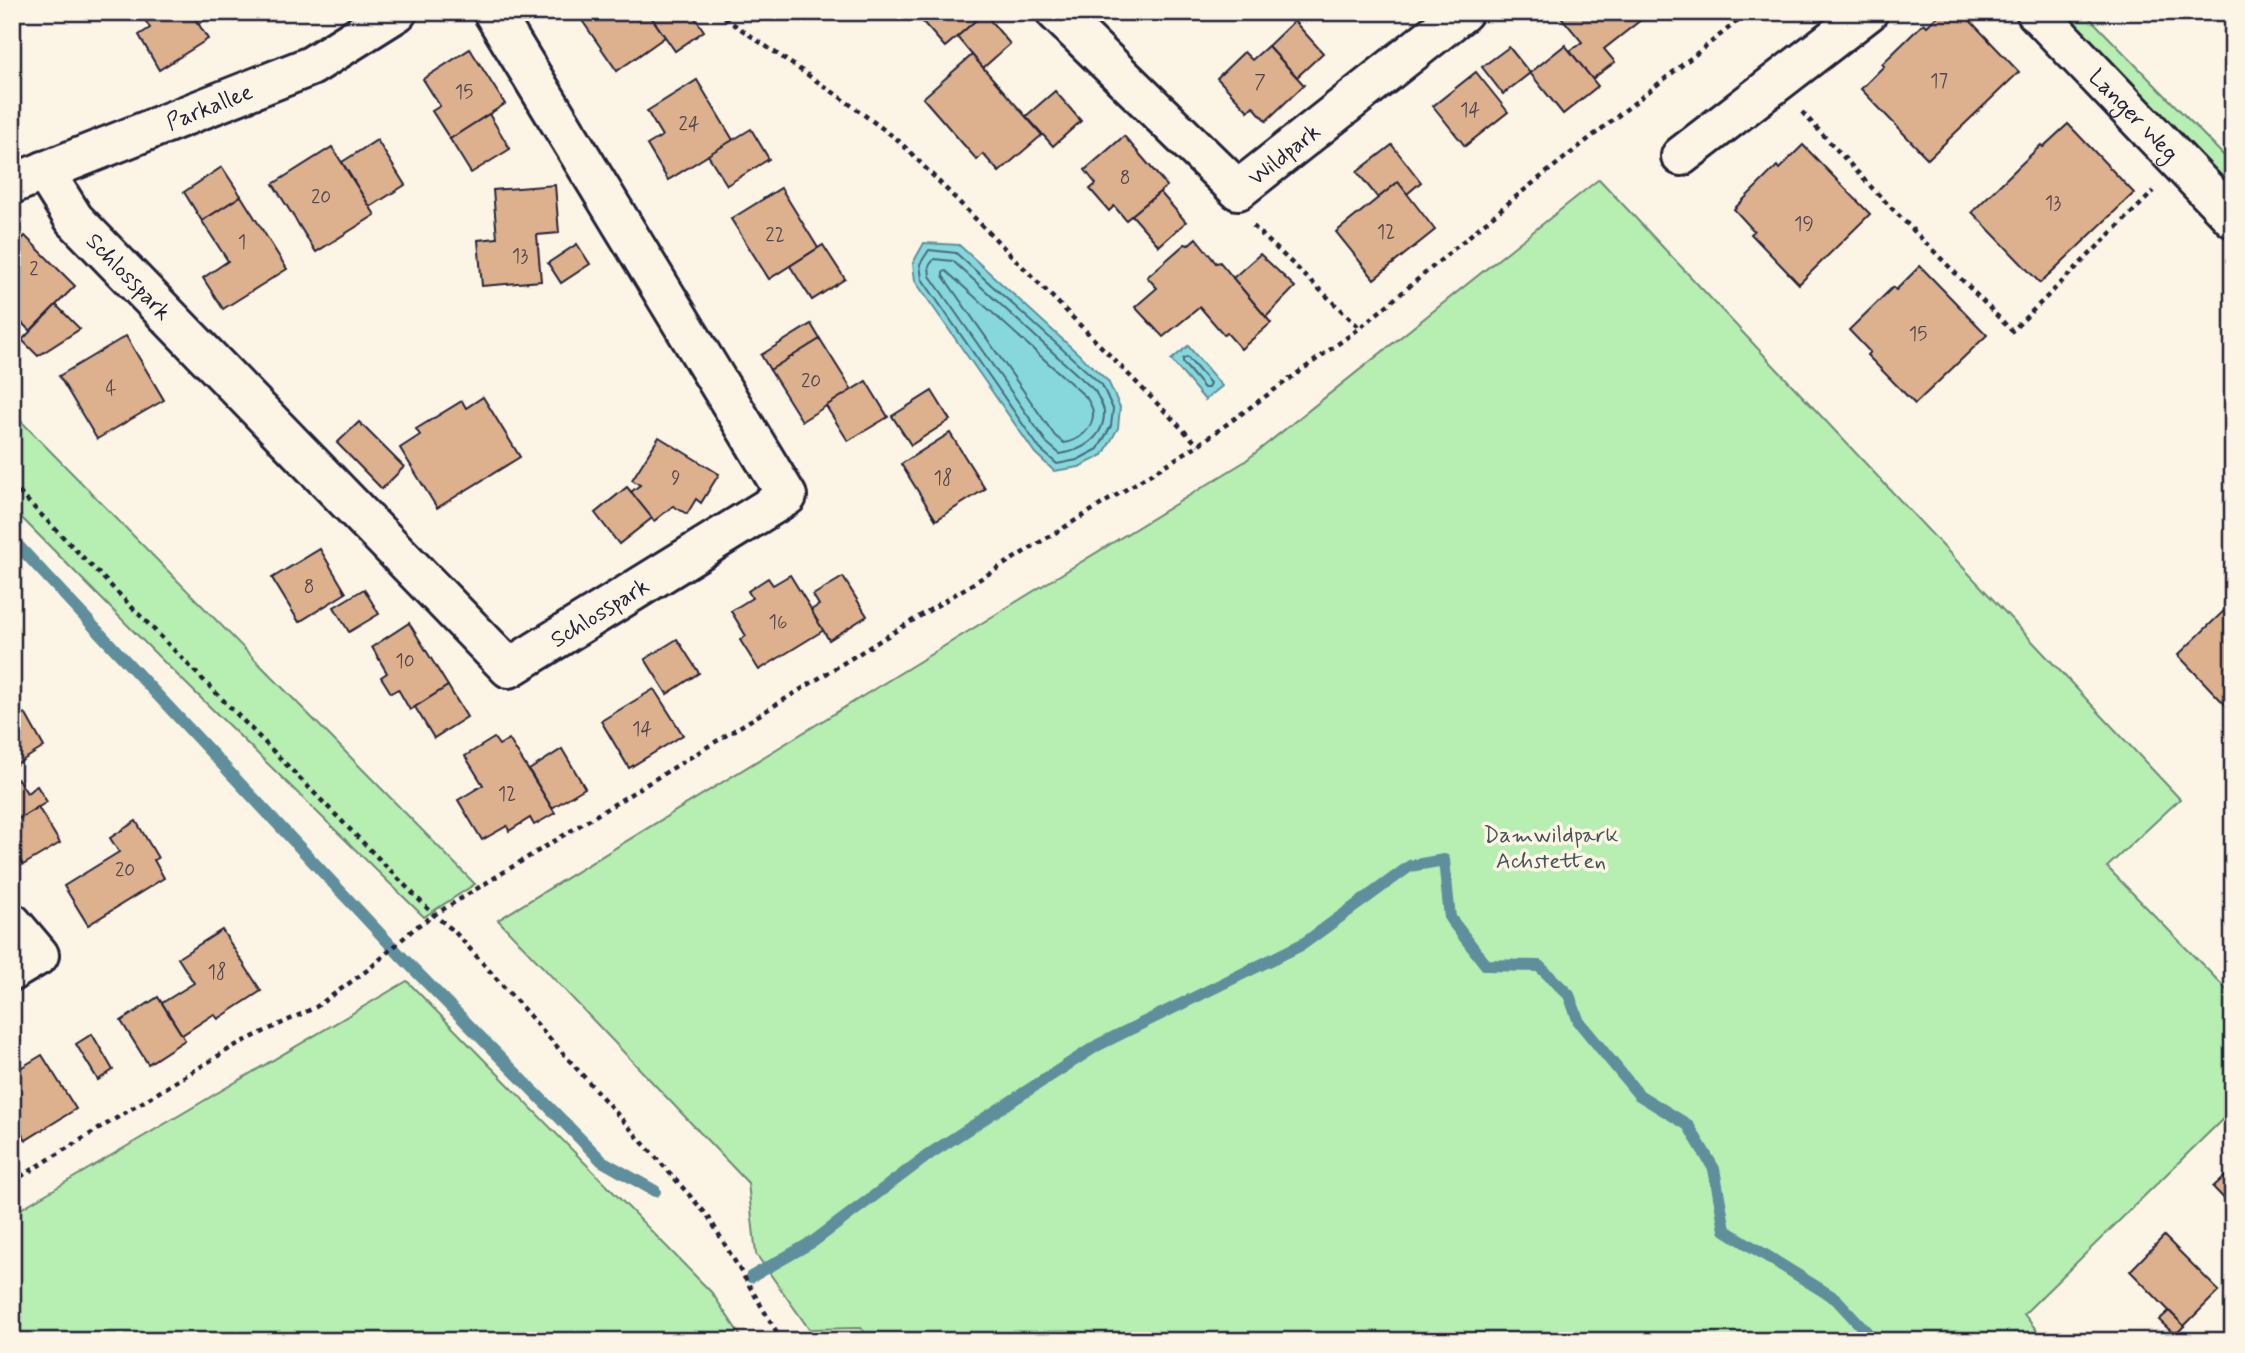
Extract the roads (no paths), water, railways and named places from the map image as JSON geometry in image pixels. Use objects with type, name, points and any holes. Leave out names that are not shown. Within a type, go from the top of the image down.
[{"type":"street","name":"Parkallee","points":[[21,180],[311,66],[397,12]]},
{"type":"street","name":"Schlosspark","points":[[21,180],[74,219],[509,668],[787,496],[493,12]]},
{"type":"street","name":"Wildpark","points":[[1056,12],[1238,190],[1464,12]]},
{"type":"street","points":[[1681,156],[1868,12]]},
{"type":"street","name":"Langer Weg","points":[[2036,12],[2233,218]]},
{"type":"street","points":[[12,923],[39,955],[12,971]]},
{"type":"water","points":[[924,243],[959,245],[1108,381],[1120,407],[1118,428],[1103,455],[1079,467],[1054,471],[1035,453],[915,281],[913,263]]},
{"type":"water","points":[[1188,346],[1222,386],[1205,400],[1171,360]]},
{"type":"waterway","points":[[12,539],[400,955],[602,1161],[655,1191]]},
{"type":"waterway","points":[[751,1277],[814,1241],[931,1153],[1098,1045],[1303,944],[1410,866],[1444,860],[1450,918],[1486,965],[1539,966],[1569,995],[1579,1022],[1639,1095],[1688,1125],[1714,1169],[1725,1230],[1836,1299],[1875,1341]]},
{"type":"park label","name":"Damwildpark Achstetten","points":[[1551,847]]}]
